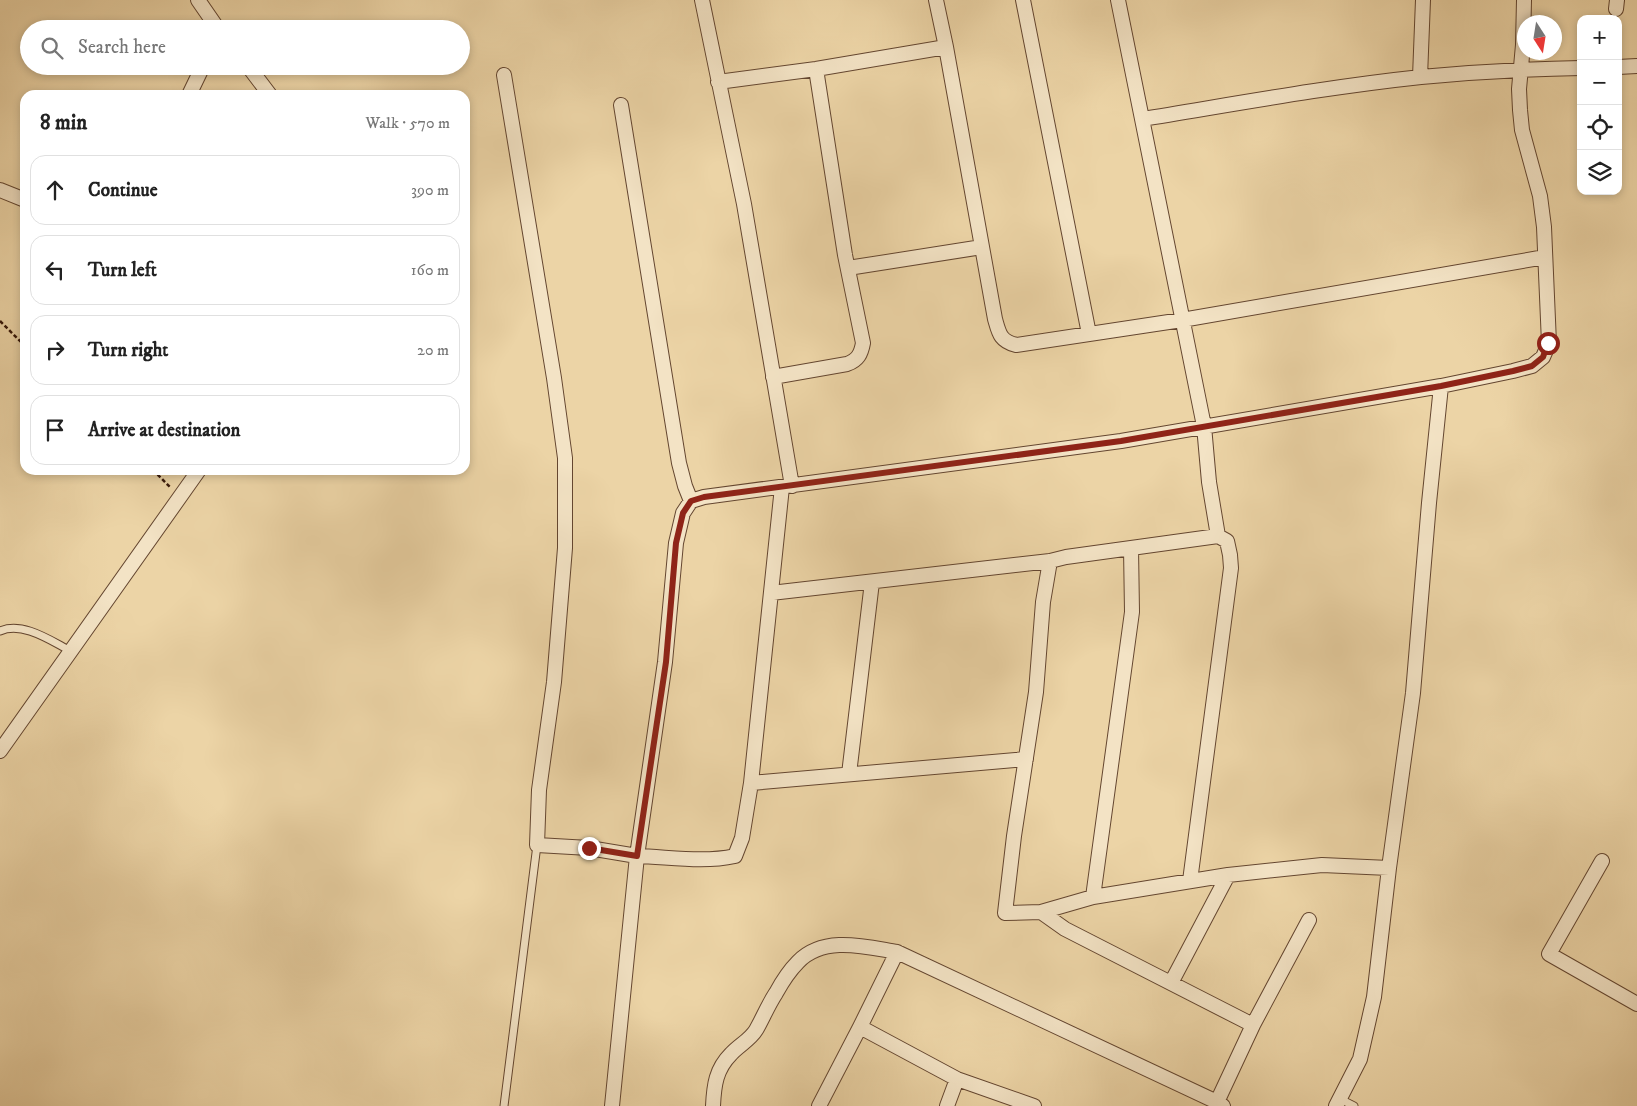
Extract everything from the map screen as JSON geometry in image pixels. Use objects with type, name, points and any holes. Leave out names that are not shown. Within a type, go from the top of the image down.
[{"type":"street","points":[[198,0],[212,20]]},
{"type":"street","points":[[504,75],[554,378],[565,458],[565,548],[554,682],[539,790],[537,845],[589,848],[637,856],[700,860],[736,856],[742,838],[751,783],[771,593],[787,487],[773,377],[744,204],[702,0]]},
{"type":"street","points":[[936,0],[995,319],[1000,334],[1006,342],[1016,345],[1182,320],[1546,257]]},
{"type":"street","points":[[1023,0],[1089,334]]},
{"type":"street","points":[[1118,0],[1204,426],[1209,482],[1218,536]]},
{"type":"street","points":[[1420,78],[1422,0]]},
{"type":"street","points":[[612,1106],[637,856],[666,662],[676,543],[683,513],[691,501],[704,497],[1121,441],[1441,386],[1532,366],[1543,357],[1548,343],[1544,227],[1540,196],[1522,130],[1519,90],[1524,0]]},
{"type":"street","points":[[718,82],[946,47]]},
{"type":"street","points":[[1622,67],[1637,66]]},
{"type":"street","points":[[773,377],[847,364],[855,361],[861,352],[862,343],[816,68]]},
{"type":"street","points":[[1142,119],[1310,92],[1420,78],[1521,69],[1577,68]]},
{"type":"street","points":[[191,90],[199,75]]},
{"type":"street","points":[[255,75],[266,90]]},
{"type":"street","points":[[621,105],[678,453],[685,486],[691,501]]},
{"type":"street","points":[[0,190],[20,198]]},
{"type":"street","points":[[848,268],[982,247]]},
{"type":"street","points":[[1338,1102],[1360,1060],[1374,997],[1389,868],[1413,693],[1441,386]]},
{"type":"street","points":[[0,751],[195,475]]},
{"type":"street","points":[[771,593],[1050,561],[1218,536],[1227,541],[1231,568],[1190,881]]},
{"type":"street","points":[[1093,896],[1132,612],[1132,548]]},
{"type":"street","points":[[1050,561],[1043,602],[1036,692],[1014,836],[1005,913],[1041,912],[1093,896],[1228,875],[1322,865],[1389,868]]},
{"type":"street","points":[[849,774],[872,582]]},
{"type":"street","points":[[751,783],[1026,759]]},
{"type":"street","points":[[1602,861],[1549,954],[1637,1004]]},
{"type":"street","points":[[1171,983],[1228,875]]},
{"type":"street","points":[[1041,912],[1065,929],[1253,1025]]},
{"type":"street","points":[[712,1106],[714,1083],[722,1066],[732,1053],[756,1031],[776,992],[799,961],[811,953],[832,945],[855,945],[897,952],[1220,1104],[1253,1025],[1309,920]]},
{"type":"street","points":[[819,1106],[897,952]]},
{"type":"street","points":[[860,1027],[957,1080],[1034,1106]]},
{"type":"street","points":[[947,1106],[957,1080]]},
{"type":"lane","points":[[0,631],[4,629],[20,629],[36,633],[71,651]]},
{"type":"lane","points":[[504,1106],[537,845]]},
{"type":"lane","points":[[1338,1102],[1354,1106]]},
{"type":"path","points":[[0,322],[20,341]]},
{"type":"path","points":[[158,475],[180,496]]},
{"type":"route","points":[[589,848],[637,856],[666,662],[676,543],[683,513],[691,501],[704,497],[1121,441],[1441,386],[1532,366],[1543,357],[1548,343]]}]
